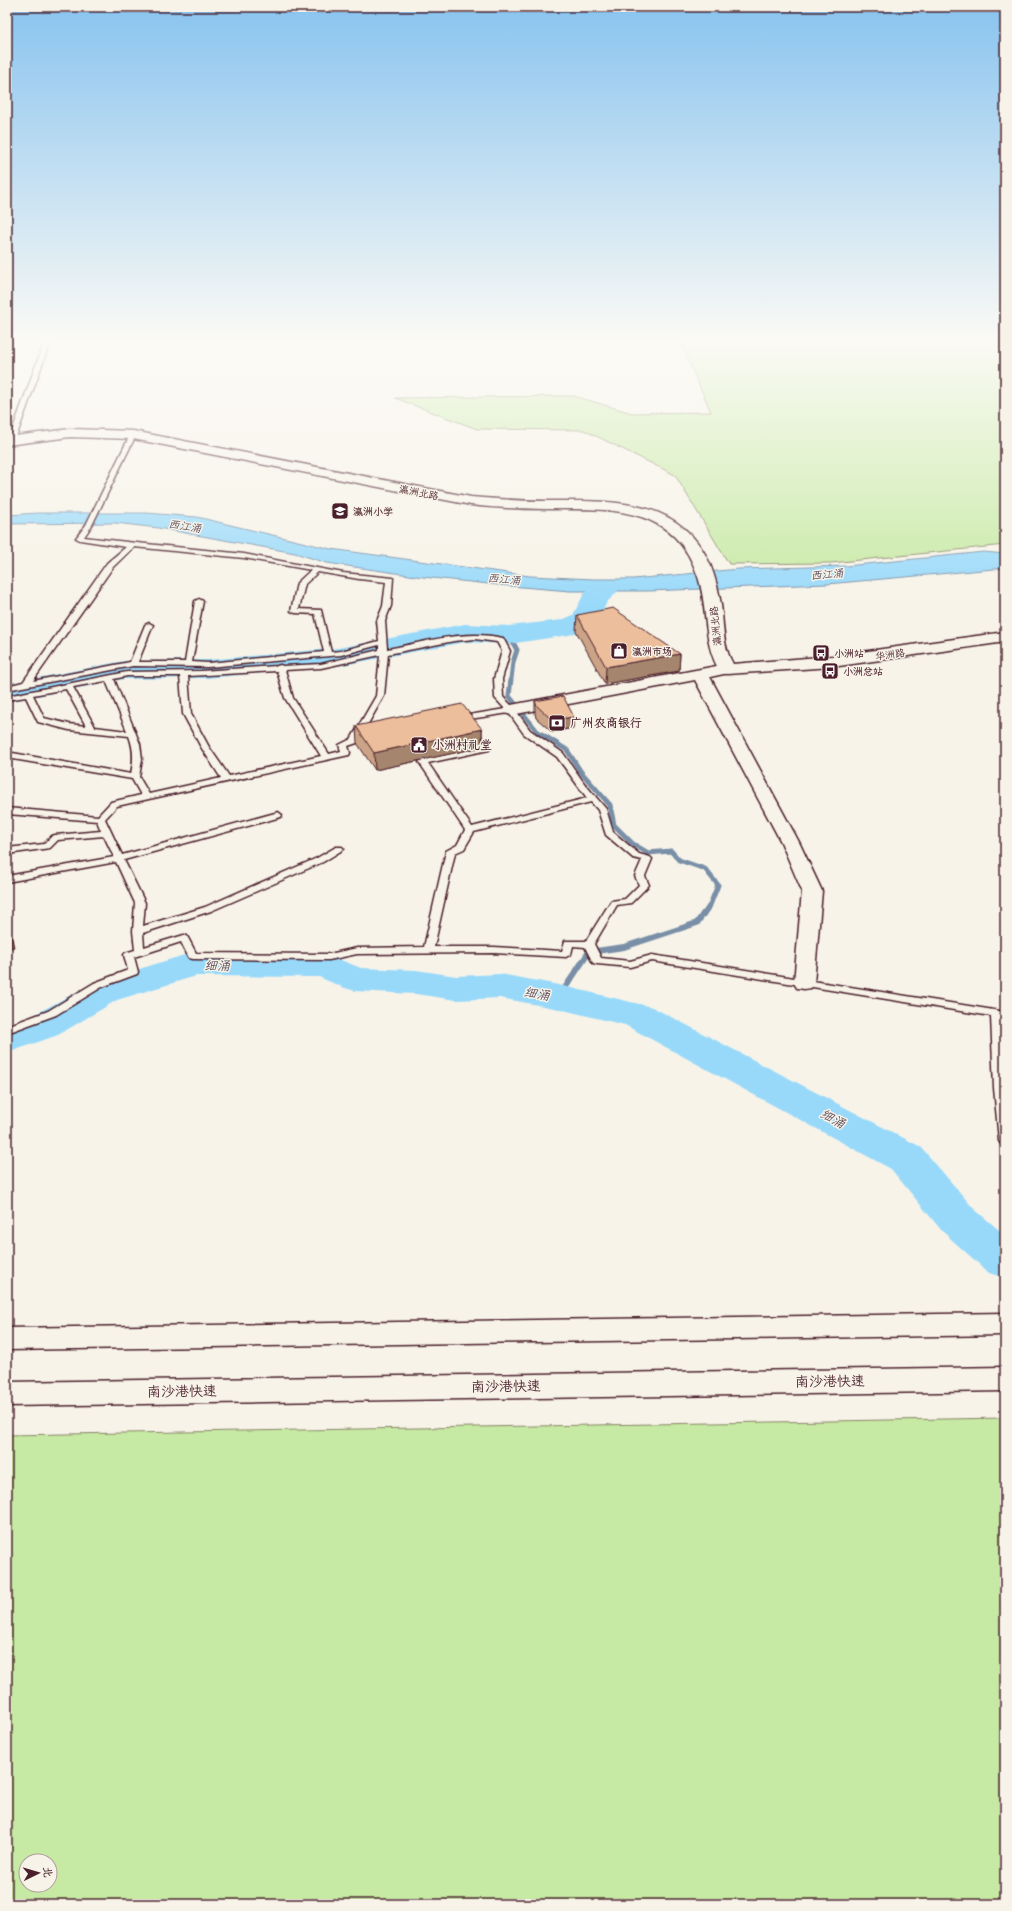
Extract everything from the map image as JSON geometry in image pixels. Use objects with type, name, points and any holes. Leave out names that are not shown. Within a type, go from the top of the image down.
[{"type":"main road","name":"瀛洲北路","points":[[10,440],[84,432],[133,435],[471,501],[525,505],[600,504],[639,511],[668,521],[679,528],[698,555],[711,594],[716,646],[727,669]]},
{"type":"main road","name":"华洲路","points":[[727,669],[775,667],[834,661],[1005,637]]},
{"type":"main road","points":[[7,1339],[1005,1324]]},
{"type":"main road","name":"南沙港快速","points":[[7,1394],[1005,1378]]},
{"type":"street","points":[[511,710],[727,669]]},
{"type":"street","points":[[700,674],[790,842],[812,891],[804,983]]},
{"type":"lane","points":[[10,440],[14,429]]},
{"type":"lane","points":[[133,435],[89,525],[80,538],[132,545],[233,555],[348,575],[390,580],[387,606],[381,621],[383,652],[380,696],[354,741]]},
{"type":"lane","points":[[27,683],[110,565],[132,545]]},
{"type":"lane","points":[[317,569],[301,582],[295,610],[318,612],[328,654]]},
{"type":"lane","points":[[188,665],[199,600]]},
{"type":"lane","points":[[133,664],[148,625]]},
{"type":"lane","points":[[7,698],[127,674],[184,673],[321,666],[383,652],[454,639],[475,637],[500,640],[506,650],[498,679],[500,698],[527,732],[560,755],[581,785],[602,809],[609,833],[636,856],[647,859],[640,876],[644,885],[628,902],[614,903],[589,944]]},
{"type":"lane","points":[[7,688],[133,664],[208,665],[341,653],[383,642]]},
{"type":"lane","points":[[280,667],[289,698],[326,757]]},
{"type":"lane","points":[[184,673],[187,714],[205,747],[226,779]]},
{"type":"lane","points":[[109,677],[136,744],[138,759],[135,777],[146,796]]},
{"type":"lane","points":[[68,685],[92,729]]},
{"type":"lane","points":[[28,693],[40,720],[69,727],[132,734]]},
{"type":"lane","points":[[470,830],[423,762],[486,748],[459,720],[511,710]]},
{"type":"lane","points":[[100,819],[114,804],[346,753],[343,746],[354,741],[370,738]]},
{"type":"lane","points":[[7,755],[135,777]]},
{"type":"lane","points":[[428,951],[451,851],[461,847],[470,830],[593,799]]},
{"type":"lane","points":[[7,811],[100,819]]},
{"type":"lane","points":[[7,880],[119,859],[278,815]]},
{"type":"lane","points":[[100,819],[140,903],[138,931],[140,952]]},
{"type":"lane","points":[[7,850],[47,846],[56,838],[106,832]]},
{"type":"lane","points":[[138,931],[208,909],[320,860],[339,849]]},
{"type":"lane","points":[[7,1030],[52,1013],[98,986],[133,972],[129,955],[184,938],[193,956],[329,957],[357,951],[494,950],[566,954],[569,944],[589,944]]},
{"type":"lane","points":[[589,944],[597,961],[630,964],[652,958],[996,1013],[999,1088],[1005,1141]]},
{"type":"green space","points":[[496,429],[1005,429],[1005,545],[831,563],[729,564],[675,475],[584,430]]},
{"type":"green space","points":[[1005,1418],[1005,1904],[7,1904],[7,1435]]},
{"type":"water","name":"西江涌","points":[[39,513],[146,513],[197,517],[331,549],[530,576],[633,579],[739,569],[846,566],[984,552],[1005,554],[1005,568],[827,584],[649,591],[570,591],[423,577],[327,563],[295,553],[158,528],[115,523],[7,524],[7,515]]},
{"type":"building","points":[[613,608],[680,654],[606,667],[577,615]]},
{"type":"building","points":[[563,696],[574,717],[552,720],[537,706],[535,701]]},
{"type":"building","points":[[462,704],[482,729],[374,753],[356,726]]},
{"type":"building","points":[[7,919],[11,935],[7,936]]},
{"type":"waterway","points":[[7,693],[124,670],[207,669],[338,657],[465,633],[509,635],[569,627],[585,620],[595,598],[604,591]]},
{"type":"waterway","points":[[509,635],[517,650],[513,662],[509,696],[537,731],[567,750],[581,772],[610,805],[614,825],[633,844],[648,853],[671,851],[679,860],[705,869],[718,885],[710,905],[703,915]]},
{"type":"waterway","points":[[559,997],[589,952],[624,947],[697,923],[703,914]]},
{"type":"waterway","name":"细涌","points":[[7,1040],[44,1026],[104,992],[194,964],[325,966],[355,979],[416,982],[456,988],[500,986],[559,997],[638,1016],[688,1041],[906,1158],[958,1220],[1005,1261]]},
{"type":"place","name":"瀛洲小学","points":[[340,511]]},
{"type":"place","name":"瀛洲市场","points":[[619,651]]},
{"type":"place","name":"小洲站","points":[[821,653]]},
{"type":"place","name":"小洲总站","points":[[830,671]]},
{"type":"place","name":"广州农商银行","points":[[557,723]]},
{"type":"place","name":"小洲村礼堂","points":[[419,745]]}]
